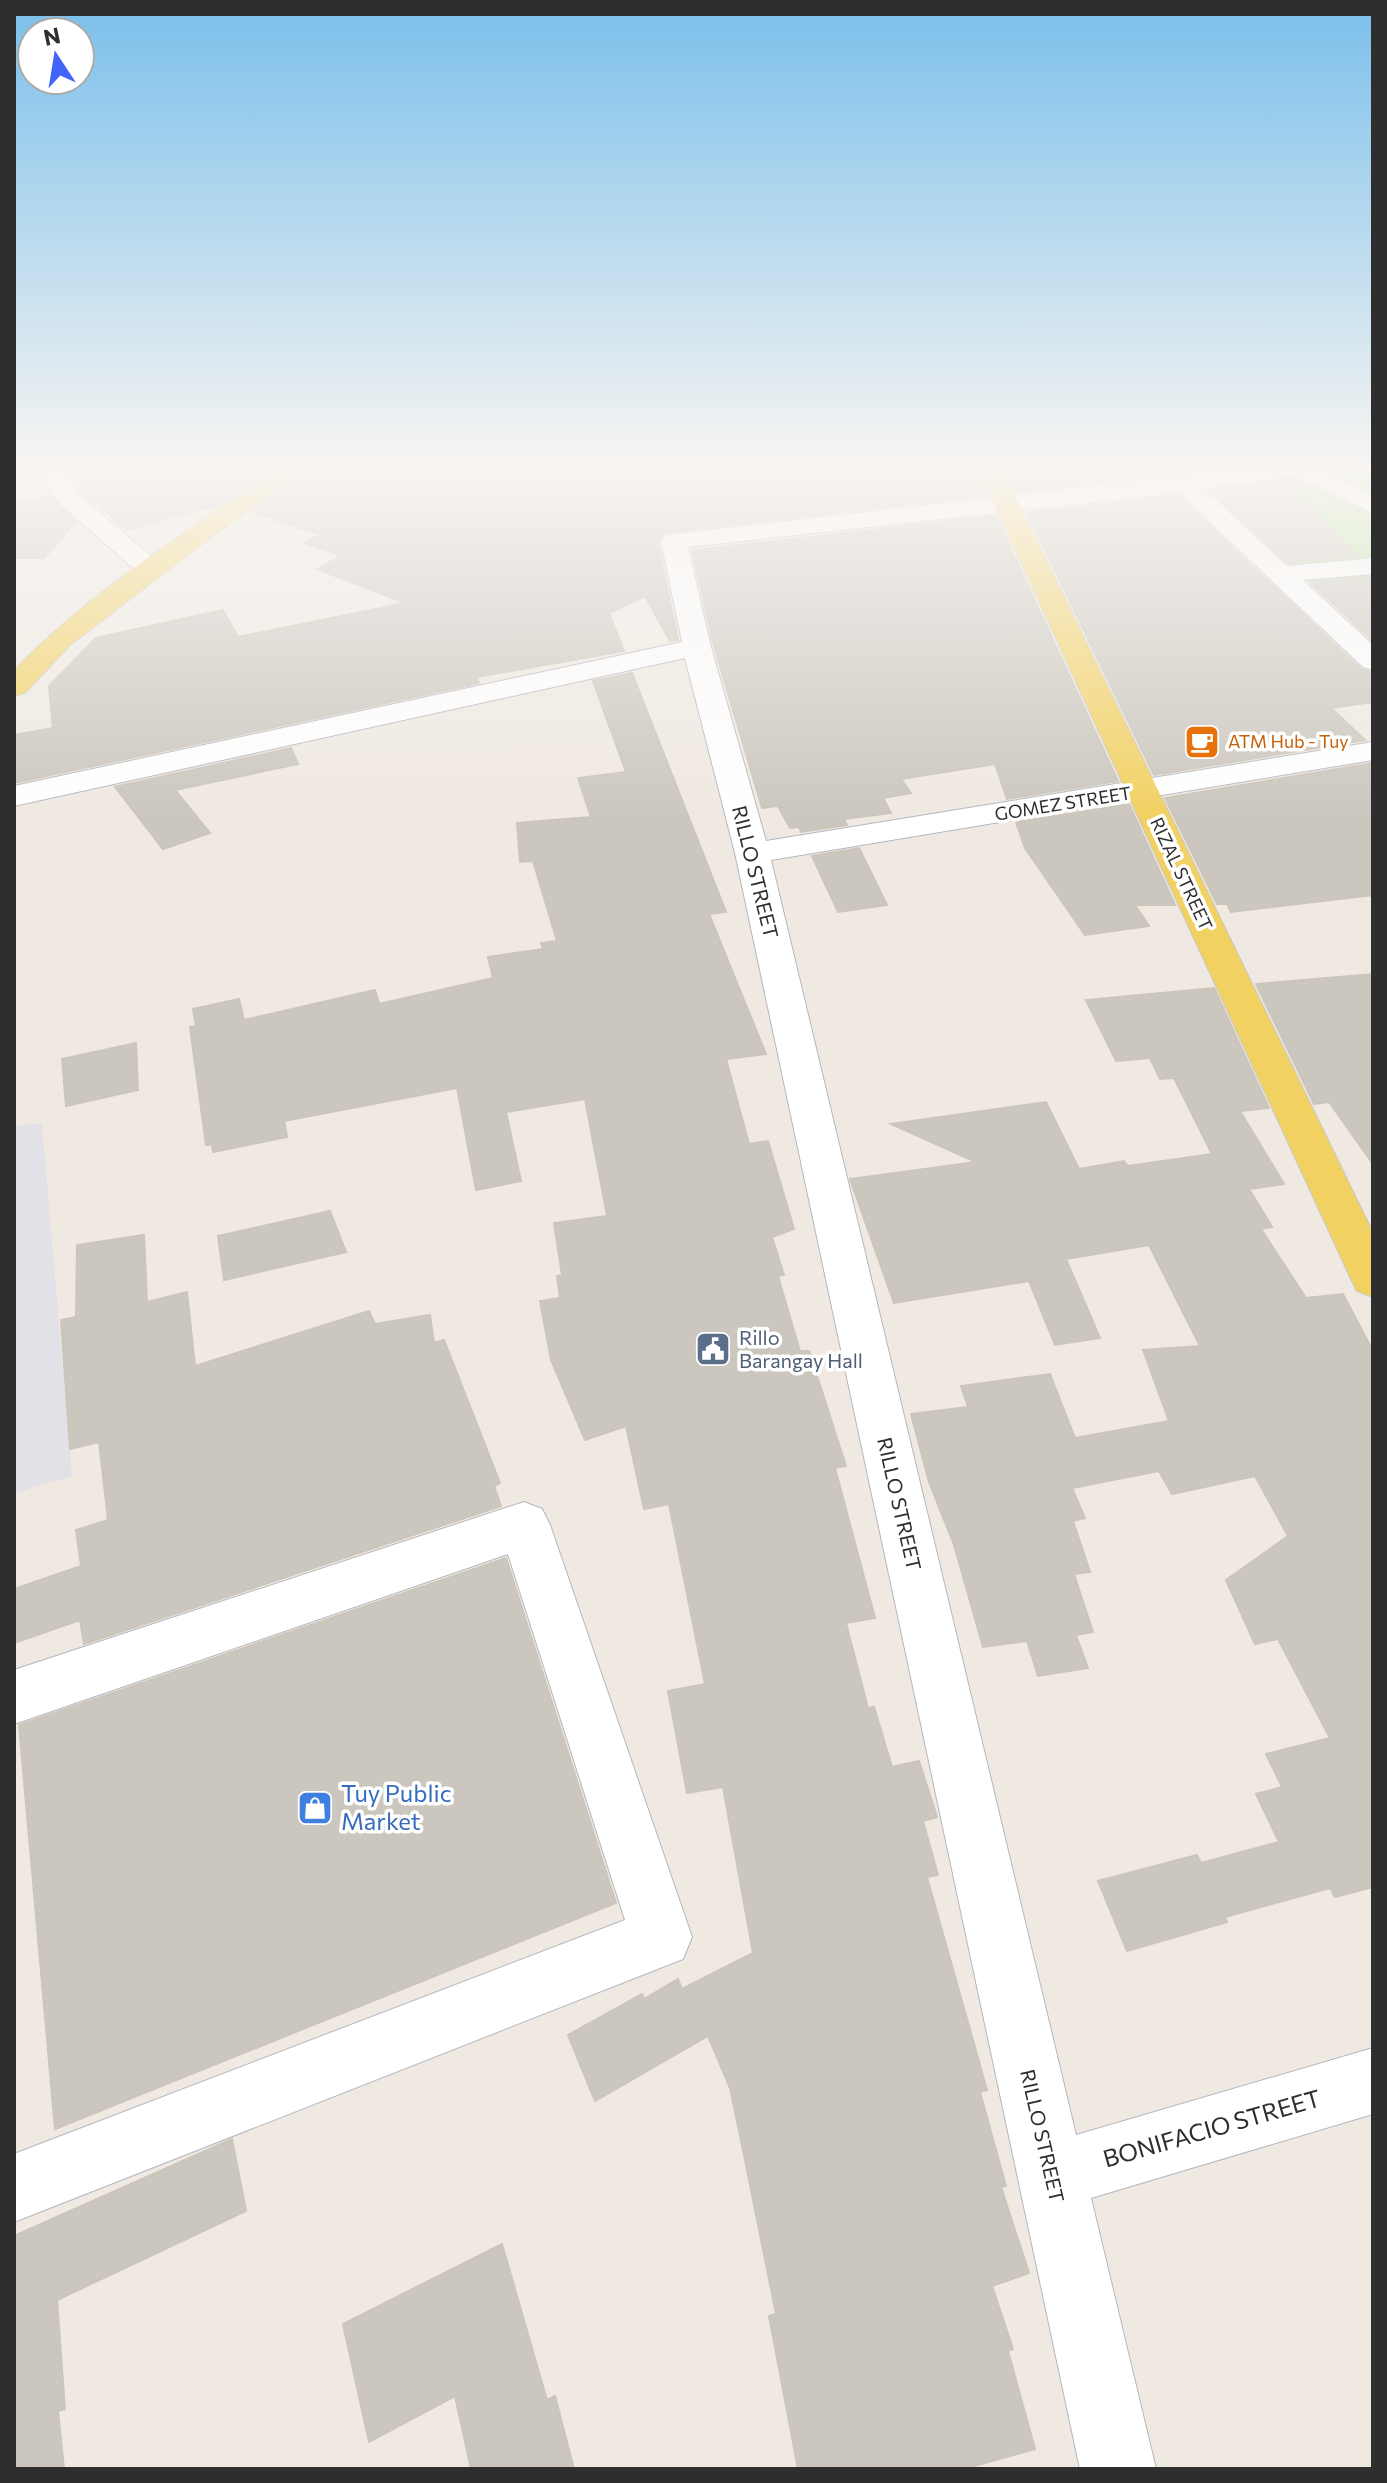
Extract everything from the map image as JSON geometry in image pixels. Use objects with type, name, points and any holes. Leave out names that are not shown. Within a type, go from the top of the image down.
[{"type":"main road","points":[[14,687],[60,639],[131,585]]},
{"type":"main road","name":"RIZAL STREET","points":[[1045,585],[1373,1279]]},
{"type":"street","name":"RILLO STREET","points":[[684,585],[752,853],[1118,2469]]},
{"type":"street","points":[[1293,585],[1373,661]]},
{"type":"street","points":[[14,796],[697,647]]},
{"type":"street","name":"GOMEZ STREET","points":[[752,853],[1373,751]]},
{"type":"street","points":[[14,1697],[524,1525],[661,1937],[14,2188]]},
{"type":"street","name":"BONIFACIO STREET","points":[[1051,2176],[1373,2081]]},
{"type":"shaded area","points":[[42,1123],[72,1476],[14,1493],[14,1126]]},
{"type":"green space","points":[[1314,585],[1373,585],[1373,638]]},
{"type":"building","points":[[358,585],[667,585],[678,640],[670,641],[645,596],[609,613],[624,651],[476,677],[479,683],[14,783],[14,735],[53,728],[49,686],[96,638],[223,610],[238,637],[405,603]]},
{"type":"building","points":[[700,585],[1028,585],[1118,781],[1007,799],[995,764],[901,779],[911,793],[883,798],[891,813],[844,819],[847,825],[801,832],[799,827],[790,828],[778,806],[762,808],[714,646]]},
{"type":"building","points":[[1062,585],[1272,585],[1361,669],[1373,673],[1373,702],[1331,708],[1365,740],[1154,775]]},
{"type":"building","points":[[1313,585],[1373,585],[1373,641]]},
{"type":"building","points":[[632,673],[726,912],[709,914],[766,1054],[726,1059],[749,1144],[768,1141],[794,1229],[772,1237],[784,1275],[778,1276],[800,1351],[809,1351],[846,1466],[835,1468],[875,1618],[846,1623],[868,1708],[874,1707],[892,1767],[919,1761],[937,1817],[923,1821],[938,1875],[927,1877],[987,2090],[980,2092],[1006,2186],[1001,2187],[1029,2273],[992,2286],[1013,2349],[1008,2351],[1035,2449],[964,2469],[798,2469],[769,2316],[776,2314],[744,2155],[730,2088],[708,2036],[595,2101],[568,2035],[642,1994],[644,1999],[678,1979],[682,1989],[753,1953],[723,1787],[687,1793],[668,1691],[705,1684],[669,1504],[644,1509],[626,1426],[585,1440],[551,1360],[540,1301],[560,1298],[557,1276],[562,1275],[554,1223],[607,1216],[585,1099],[506,1112],[521,1181],[476,1190],[457,1088],[284,1121],[287,1137],[213,1152],[212,1144],[206,1145],[190,1027],[196,1026],[193,1009],[239,999],[244,1020],[375,990],[379,1004],[493,978],[488,957],[543,949],[541,943],[557,941],[533,861],[520,862],[517,823],[591,817],[578,778],[626,772],[593,681]]},
{"type":"building","points":[[291,748],[298,764],[175,790],[210,833],[163,849],[115,787]]},
{"type":"building","points":[[1373,763],[1373,895],[1231,912],[1227,904],[1217,904],[1165,798]]},
{"type":"building","points":[[1129,804],[1175,905],[1135,905],[1149,926],[1085,935],[1025,848],[1016,822]]},
{"type":"building","points":[[859,848],[887,905],[838,912],[812,856]]},
{"type":"building","points":[[1373,974],[1373,1164],[1329,1102],[1314,1104],[1256,984]]},
{"type":"building","points":[[1214,988],[1269,1108],[1240,1111],[1284,1184],[1249,1189],[1272,1227],[1261,1229],[1306,1298],[1343,1294],[1373,1351],[1373,1887],[1335,1897],[1330,1888],[1225,1917],[1227,1922],[1127,1951],[1098,1881],[1197,1855],[1201,1863],[1279,1842],[1256,1794],[1282,1787],[1266,1754],[1330,1738],[1278,1639],[1255,1644],[1226,1580],[1288,1536],[1255,1476],[1172,1494],[1159,1471],[1072,1488],[1085,1518],[1073,1521],[1090,1572],[1074,1574],[1093,1632],[1076,1635],[1088,1668],[1038,1676],[1027,1641],[983,1647],[954,1545],[929,1482],[911,1414],[968,1407],[961,1386],[1050,1374],[1075,1438],[1169,1421],[1143,1350],[1200,1346],[1149,1245],[1066,1259],[1100,1338],[1055,1345],[1029,1281],[894,1303],[850,1179],[976,1162],[891,1124],[1046,1102],[1079,1169],[1124,1161],[1128,1166],[1212,1154],[1174,1078],[1160,1079],[1150,1058],[1116,1061],[1086,1000]]},
{"type":"building","points":[[136,1043],[138,1090],[66,1106],[62,1059]]},
{"type":"building","points":[[330,1211],[346,1252],[224,1280],[218,1236]]},
{"type":"building","points":[[144,1235],[147,1302],[187,1292],[195,1366],[369,1311],[375,1324],[430,1315],[434,1343],[444,1340],[500,1483],[494,1486],[501,1506],[84,1644],[80,1620],[14,1643],[14,1589],[81,1566],[76,1530],[108,1520],[99,1442],[70,1449],[61,1320],[76,1317],[77,1245]]},
{"type":"building","name":"Tuy Public Market","points":[[506,1558],[616,1903],[55,2129],[19,1725]]},
{"type":"building","points":[[232,2139],[246,2211],[57,2300],[65,2409],[58,2411],[64,2469],[14,2469],[14,2236]]},
{"type":"building","points":[[502,2244],[547,2400],[555,2396],[574,2469],[471,2469],[455,2396],[369,2442],[343,2324]]},
{"type":"place","name":"ATM Hub - Tuy","points":[[1202,742]]},
{"type":"place","name":"Rillo Barangay Hall","points":[[713,1349]]},
{"type":"place","name":"Tuy Public Market","points":[[315,1808]]}]
